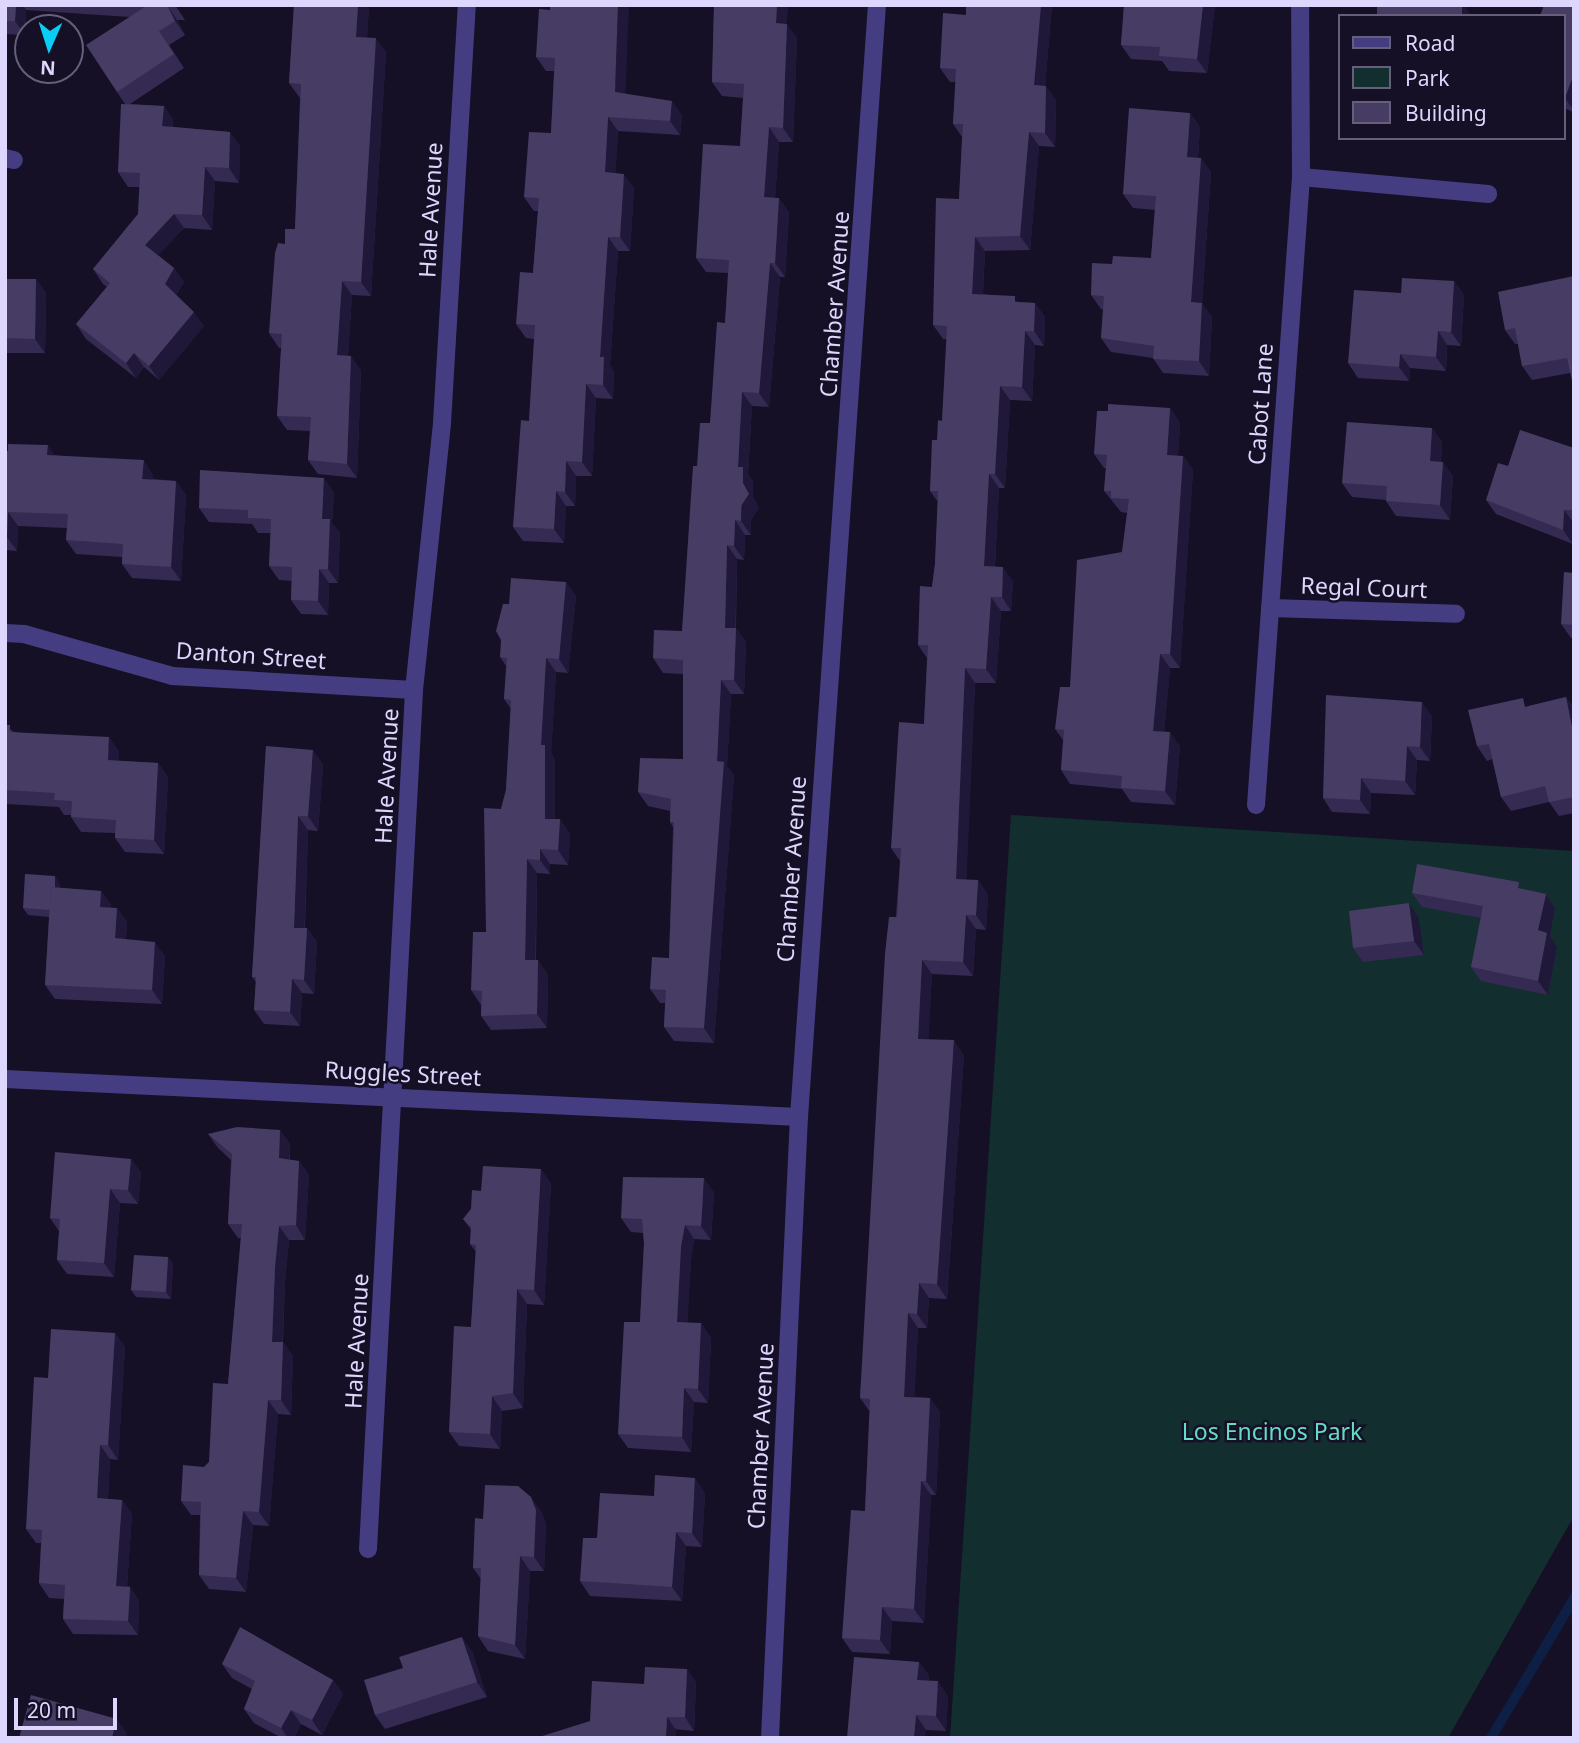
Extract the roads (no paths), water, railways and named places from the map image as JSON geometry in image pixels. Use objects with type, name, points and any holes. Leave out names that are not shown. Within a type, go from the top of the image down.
[{"type":"street","name":"Hale Avenue","points":[[368,1549],[395,1097],[414,690],[442,423],[467,5]]},
{"type":"street","name":"Chamber Avenue","points":[[770,1738],[799,1117],[877,5]]},
{"type":"street","name":"Cabot Lane","points":[[1256,805],[1301,177],[1300,5]]},
{"type":"street","points":[[1301,177],[1488,194]]},
{"type":"street","name":"Regal Court","points":[[1270,608],[1456,614]]},
{"type":"street","name":"Danton Street","points":[[5,633],[24,634],[172,676],[414,690]]},
{"type":"street","name":"Ruggles Street","points":[[5,1079],[799,1117]]},
{"type":"waterway","points":[[1491,1738],[1574,1598]]},
{"type":"park label","name":"Los Encinos Park","points":[[1272,1431]]}]
